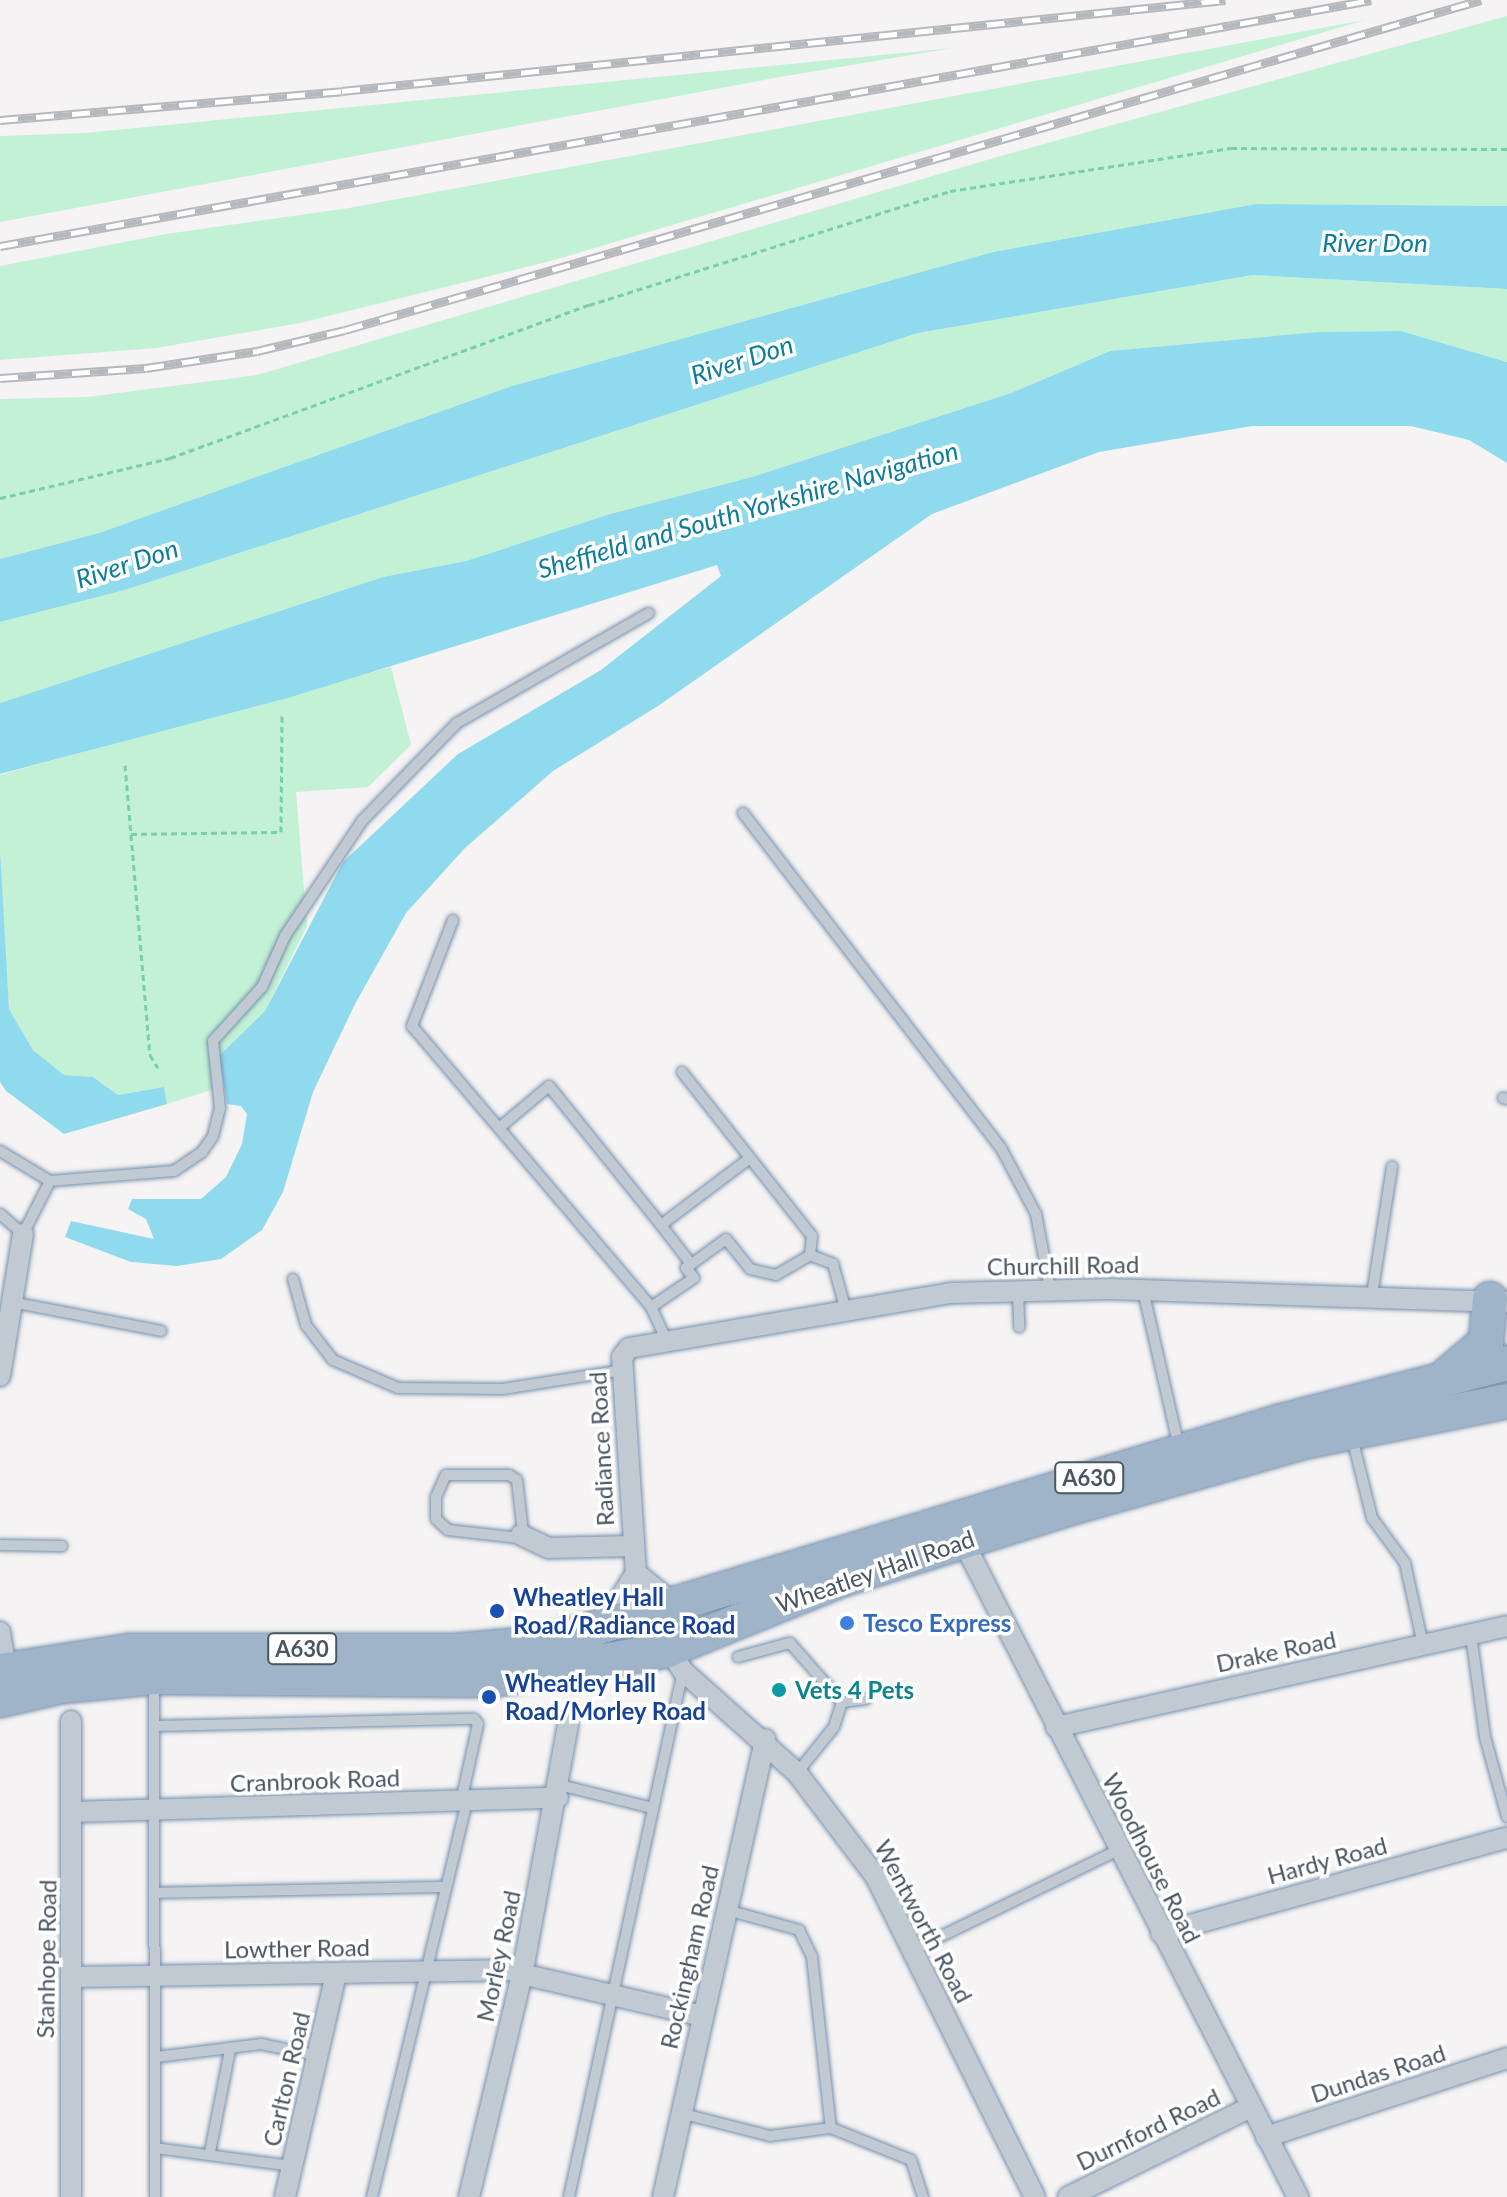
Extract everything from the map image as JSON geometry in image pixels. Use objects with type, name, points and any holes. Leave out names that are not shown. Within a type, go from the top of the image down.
[{"type":"highway","points":[[1426,1384],[1478,1354],[1486,1342],[1498,1301]]},
{"type":"highway","name":"Wheatley Hall Road","points":[[2,1680],[130,1651],[482,1649],[546,1643],[603,1626],[665,1634],[1179,1451],[1507,1363]]},
{"type":"highway","name":"Wheatley Hall Road","points":[[2,1680],[61,1686],[153,1677],[451,1683],[665,1634],[963,1541],[1351,1431],[1507,1401]]},
{"type":"street","points":[[0,1376],[23,1234]]},
{"type":"street","name":"Churchill Road","points":[[623,1360],[667,1342],[952,1293],[1050,1289],[1143,1290],[1498,1301]]},
{"type":"street","name":"Radiance Road","points":[[623,1360],[636,1573]]},
{"type":"street","name":"Radiance Road","points":[[521,1535],[549,1548],[632,1546]]},
{"type":"street","name":"Woodhouse Road","points":[[963,1541],[1298,2197]]},
{"type":"street","points":[[636,1573],[665,1634]]},
{"type":"street","points":[[603,1626],[636,1573]]},
{"type":"street","name":"Drake Road","points":[[1056,1727],[1507,1626]]},
{"type":"street","points":[[0,1632],[2,1680]]},
{"type":"street","name":"Wentworth Road","points":[[665,1634],[797,1773],[876,1877],[1035,2197]]},
{"type":"street","name":"Stanhope Road","points":[[71,1721],[74,1812],[71,2197]]},
{"type":"street","name":"Morley Road","points":[[469,2197],[523,1972],[559,1791],[568,1724]]},
{"type":"street","name":"Rockingham Road","points":[[663,2192],[765,1739]]},
{"type":"street","name":"Cranbrook Road","points":[[74,1812],[464,1802],[559,1791]]},
{"type":"street","name":"Hardy Road","points":[[1161,1933],[1507,1838]]},
{"type":"street","name":"Lowther Road","points":[[71,1977],[426,1970],[523,1972],[702,2016]]},
{"type":"street","name":"Carlton Road","points":[[285,2197],[336,1974]]},
{"type":"street","name":"Dundas Road","points":[[1266,2137],[1507,2058]]},
{"type":"street","name":"Durnford Road","points":[[1068,2197],[1251,2107]]},
{"type":"lane","points":[[0,1151],[50,1181],[174,1171],[202,1152],[213,1136],[220,1108],[213,1041],[262,987],[285,936],[362,821],[457,723],[649,613]]},
{"type":"lane","points":[[743,813],[1001,1148],[1036,1214],[1050,1289]]},
{"type":"lane","points":[[453,920],[412,1026],[651,1307],[667,1342]]},
{"type":"lane","points":[[682,1072],[812,1236],[810,1255]]},
{"type":"lane","points":[[499,1128],[549,1086],[691,1264]]},
{"type":"lane","points":[[661,1225],[750,1158]]},
{"type":"lane","points":[[1372,1295],[1392,1167]]},
{"type":"lane","points":[[0,1214],[23,1234],[50,1181]]},
{"type":"lane","points":[[651,1307],[694,1278],[686,1268],[726,1239],[750,1269],[776,1275],[810,1255]]},
{"type":"lane","points":[[810,1255],[833,1264],[846,1311]]},
{"type":"lane","points":[[293,1279],[306,1325],[333,1360],[398,1388],[503,1389],[623,1360]]},
{"type":"lane","points":[[1018,1290],[1019,1327]]},
{"type":"lane","points":[[1143,1290],[1179,1451]]},
{"type":"lane","points":[[12,1302],[161,1331]]},
{"type":"lane","points":[[1351,1431],[1372,1518],[1405,1563],[1423,1645]]},
{"type":"lane","points":[[446,1475],[509,1475],[521,1488],[521,1535],[448,1530],[436,1519],[440,1482],[446,1475]]},
{"type":"lane","points":[[0,1545],[62,1546]]},
{"type":"lane","points":[[569,2197],[609,1994],[652,1808],[665,1634]]},
{"type":"lane","points":[[1471,1635],[1485,1737],[1507,1817]]},
{"type":"lane","points":[[738,1657],[790,1643],[842,1702]]},
{"type":"lane","points":[[153,1677],[156,1726],[152,1976],[157,2057],[155,2197]]},
{"type":"lane","points":[[842,1702],[866,1699]]},
{"type":"lane","points":[[797,1773],[834,1727],[842,1702]]},
{"type":"lane","points":[[156,1726],[474,1719],[478,1724],[445,1887],[372,2197]]},
{"type":"lane","points":[[559,1791],[652,1808]]},
{"type":"lane","points":[[913,1950],[1120,1849]]},
{"type":"lane","points":[[155,1893],[445,1887]]},
{"type":"lane","points":[[727,1910],[799,1930],[812,1957],[831,2128]]},
{"type":"lane","points":[[157,2057],[275,2044],[319,2056]]},
{"type":"lane","points":[[210,2152],[230,2050]]},
{"type":"lane","points":[[680,2113],[770,2136],[831,2128],[911,2160],[923,2197]]},
{"type":"lane","points":[[155,2148],[210,2152],[292,2166]]},
{"type":"path","points":[[0,498],[170,458],[589,305],[950,191],[1231,148],[1507,149]]},
{"type":"path","points":[[131,834],[281,832],[282,714]]},
{"type":"path","points":[[125,765],[150,1055],[158,1068]]},
{"type":"green space","points":[[1507,16],[1507,206],[1256,204],[993,252],[512,386],[99,533],[0,559],[0,399],[87,397],[257,375],[997,157]]},
{"type":"green space","points":[[1365,20],[554,260],[300,323],[156,348],[0,360],[0,266],[166,234],[349,208]]},
{"type":"green space","points":[[953,48],[780,77],[0,222],[0,136],[85,133]]},
{"type":"green space","points":[[1253,275],[1507,289],[1507,362],[1401,331],[1317,332],[1110,351],[1011,393],[752,477],[610,514],[466,561],[383,577],[0,703],[0,622],[125,590],[918,333]]},
{"type":"green space","points":[[391,667],[411,745],[368,787],[296,792],[307,926],[265,1011],[219,1056],[221,1087],[167,1104],[164,1087],[118,1095],[93,1077],[64,1075],[33,1050],[9,1009],[0,882],[0,775]]},
{"type":"water","name":"River Don","points":[[1256,204],[1507,206],[1507,289],[1253,275],[918,333],[125,590],[0,622],[0,559],[99,533],[512,386],[993,252]]},
{"type":"water","name":"Sheffield and South Yorkshire Navigation","points":[[1401,331],[1507,362],[1507,463],[1469,440],[1411,426],[1252,426],[1099,452],[932,514],[658,706],[553,771],[465,848],[406,913],[355,1004],[313,1092],[283,1192],[262,1230],[221,1259],[177,1266],[131,1262],[65,1237],[71,1221],[154,1239],[146,1219],[128,1209],[132,1199],[201,1199],[226,1177],[242,1144],[247,1114],[241,1106],[227,1104],[219,1056],[265,1011],[343,862],[458,754],[601,670],[721,576],[717,565],[291,697],[0,774],[0,703],[383,577],[466,561],[610,514],[752,477],[1011,393],[1110,351],[1317,332]]},
{"type":"water","points":[[0,851],[9,1009],[33,1050],[64,1075],[93,1077],[118,1095],[164,1087],[167,1104],[64,1134],[6,1091],[0,1082]]},
{"type":"railway","points":[[0,120],[342,91],[1225,0]]},
{"type":"railway","points":[[0,246],[1371,0]]},
{"type":"railway","points":[[0,378],[146,368],[257,351],[345,330],[1481,0]]},
{"type":"place","name":"Wheatley Hall Road/Radiance Road","points":[[497,1611]]},
{"type":"place","name":"Tesco Express","points":[[847,1623]]},
{"type":"place","name":"Vets 4 Pets","points":[[779,1690]]},
{"type":"place","name":"Wheatley Hall Road/Morley Road","points":[[489,1697]]}]
